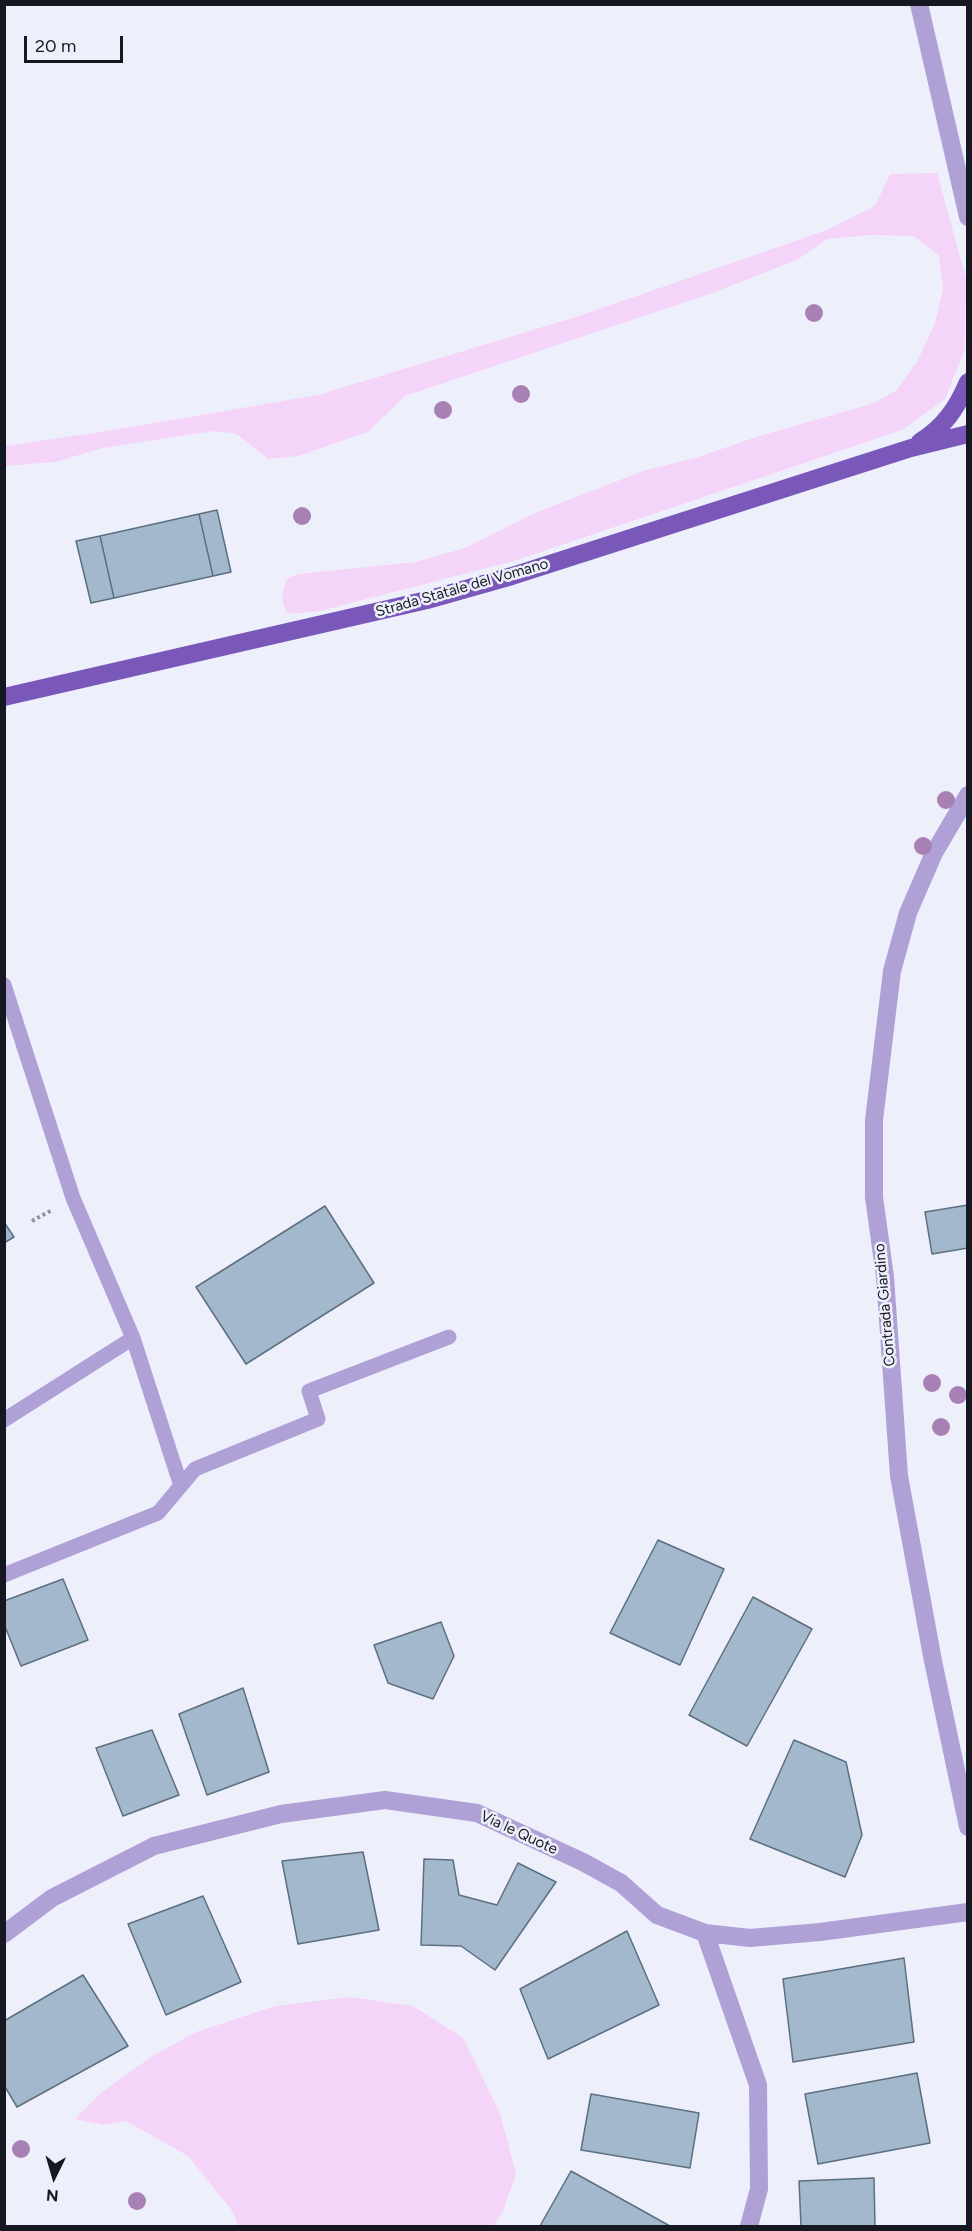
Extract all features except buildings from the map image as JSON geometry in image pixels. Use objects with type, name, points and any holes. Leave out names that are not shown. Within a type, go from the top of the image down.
[{"type":"main road","name":"Strada Statale del Vomano","points":[[911,448],[945,424],[968,382]]},
{"type":"main road","name":"Strada Statale del Vomano","points":[[4,697],[427,600],[524,573],[911,448],[968,434]]},
{"type":"street","points":[[920,4],[968,217]]},
{"type":"street","name":"Contrada Giardino","points":[[968,795],[934,854],[908,913],[892,970],[873,1120],[874,1197],[885,1277],[899,1476],[933,1661],[968,1827]]},
{"type":"street","name":"Via le Quote","points":[[4,1934],[52,1898],[154,1846],[280,1814],[385,1800],[477,1813],[583,1862],[621,1883],[657,1915],[705,1933],[750,1938],[820,1932],[968,1912]]},
{"type":"street","points":[[705,1933],[758,2085],[759,2189],[749,2226]]},
{"type":"lane","points":[[4,985],[73,1198],[133,1338],[181,1486]]},
{"type":"lane","points":[[4,1575],[158,1513],[195,1469],[318,1419],[309,1391],[449,1337]]},
{"type":"lane","points":[[4,1419],[133,1338]]},
{"type":"shaded area","points":[[937,173],[966,278],[965,349],[945,399],[902,430],[514,561],[320,611],[288,614],[283,600],[288,578],[299,574],[416,562],[465,548],[535,513],[643,471],[698,457],[756,437],[874,403],[897,390],[918,360],[935,323],[943,289],[939,256],[914,236],[871,235],[827,239],[797,260],[707,295],[405,396],[368,432],[298,456],[268,459],[237,434],[214,431],[103,448],[55,462],[5,466],[5,446],[318,395],[579,316],[824,231],[875,206],[890,174]]},
{"type":"shaded area","points":[[350,1997],[413,2006],[463,2038],[500,2113],[516,2174],[503,2211],[493,2226],[238,2226],[233,2212],[188,2156],[126,2121],[103,2125],[75,2119],[101,2093],[151,2057],[196,2032],[275,2006]]}]
